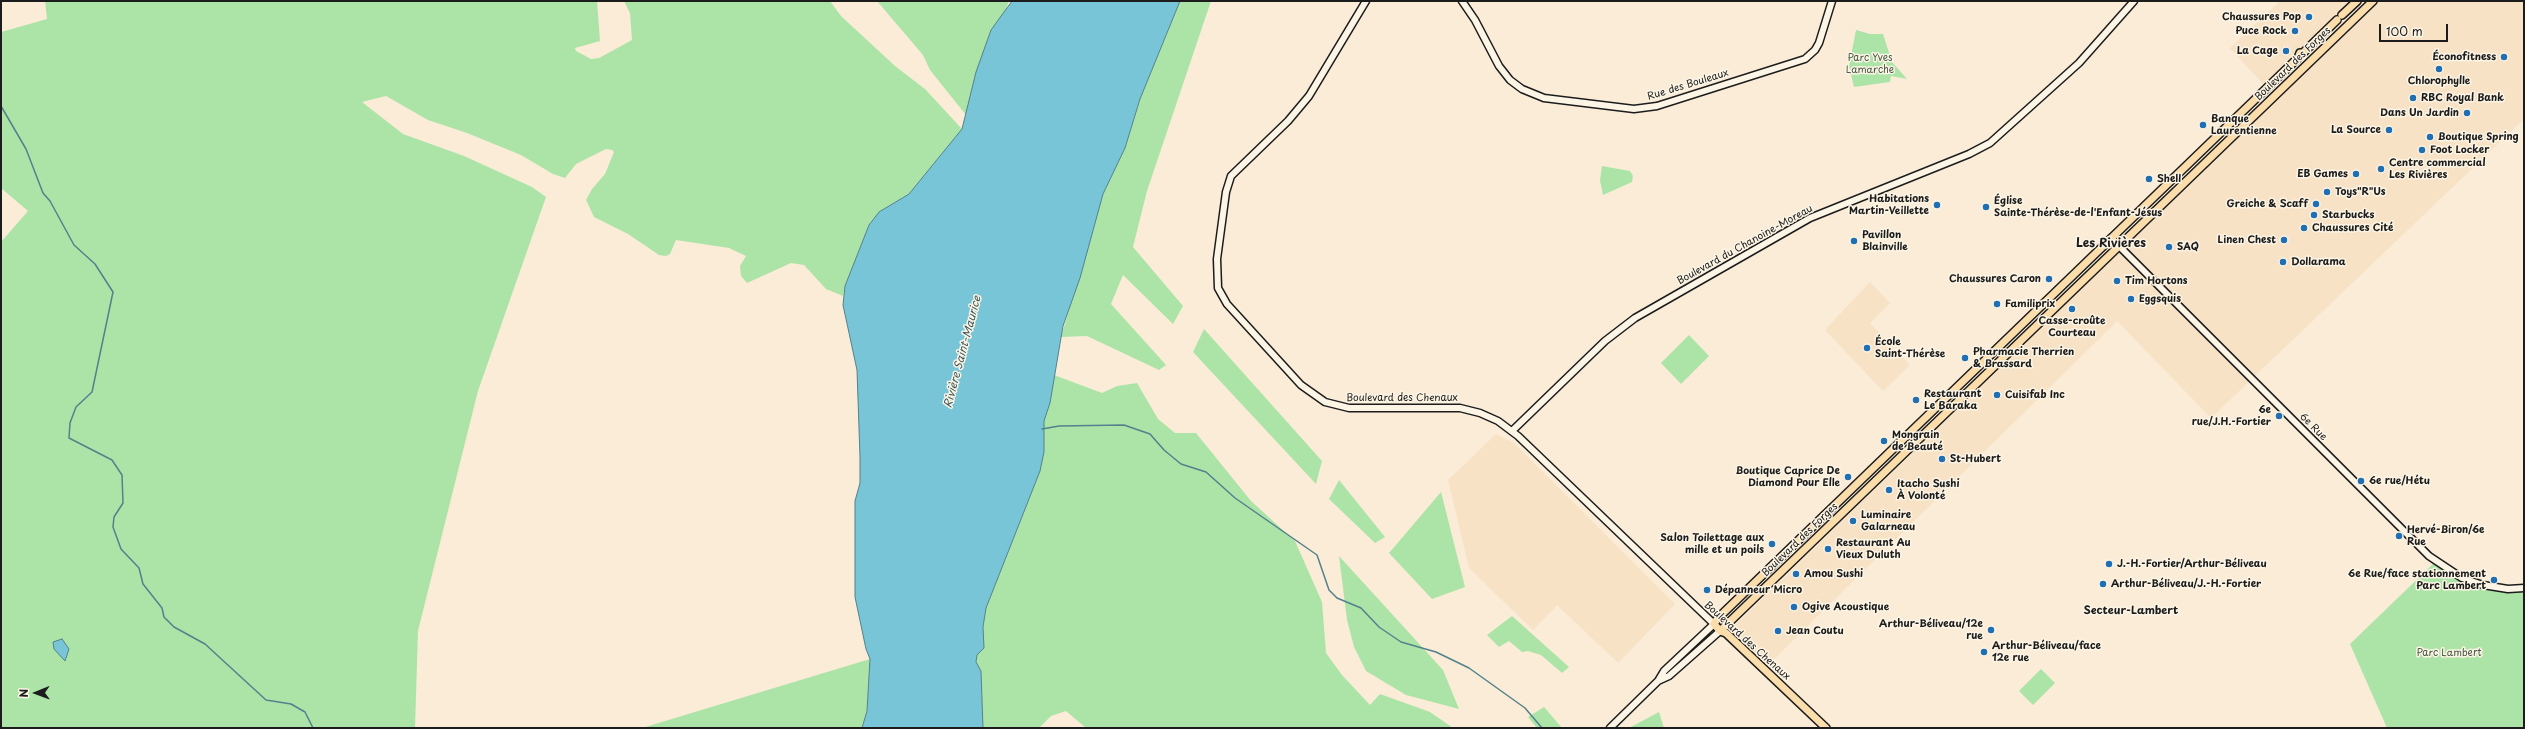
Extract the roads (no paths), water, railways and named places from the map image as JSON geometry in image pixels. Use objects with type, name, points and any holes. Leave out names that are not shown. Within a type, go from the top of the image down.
[{"type":"main road","name":"Boulevard des Forges","points":[[1714,624],[2298,58],[2300,53],[2302,53],[2357,1]]},
{"type":"main road","name":"Boulevard des Forges","points":[[1720,631],[1952,408],[2118,245],[2373,1]]},
{"type":"main road","name":"Boulevard des Chenaux","points":[[1714,624],[1720,631],[1726,633],[1826,728]]},
{"type":"street","name":"Boulevard des Chenaux","points":[[1366,1],[1309,96],[1288,121],[1231,176],[1226,192],[1217,259],[1216,278],[1218,290],[1227,304],[1301,385],[1321,401],[1349,408],[1460,408],[1490,417],[1512,431],[1714,624]]},
{"type":"street","name":"Rue des Bouleaux","points":[[1462,1],[1475,20],[1502,71],[1522,89],[1544,98],[1634,109],[1657,106],[1805,59],[1812,54],[1819,43],[1832,1]]},
{"type":"street","name":"Boulevard du Chanoine-Moreau","points":[[1512,431],[1605,341],[1640,315],[1810,218],[1969,154],[1990,143],[2078,63],[2134,1]]},
{"type":"street","name":"6e Rue","points":[[2111,238],[2429,556],[2462,578],[2483,585],[2504,589],[2524,588]]},
{"type":"street","points":[[1944,400],[1952,408]]},
{"type":"street","name":"Boulevard des Forges","points":[[1610,728],[1658,681],[1664,671],[1714,624]]},
{"type":"street","name":"Boulevard des Forges","points":[[1658,681],[1669,676],[1720,631]]},
{"type":"water","name":"Rivière Saint-Maurice","points":[[1012,1],[1180,1],[1140,99],[1125,148],[1103,194],[1080,278],[1063,326],[1050,403],[1044,421],[1044,452],[1040,471],[986,608],[983,627],[984,648],[977,655],[976,662],[981,671],[983,728],[862,728],[867,711],[870,659],[866,649],[855,597],[855,501],[860,483],[860,457],[857,370],[843,305],[845,286],[869,225],[879,212],[909,194],[962,129],[976,72],[991,30]]},
{"type":"water","points":[[62,639],[69,649],[65,661],[54,649],[53,642]]},
{"type":"waterway","points":[[1,106],[26,149],[43,193],[50,201],[74,245],[95,264],[113,292],[92,392],[76,407],[70,423],[69,438],[112,460],[122,475],[123,503],[114,517],[113,527],[121,549],[139,568],[143,584],[162,608],[164,617],[174,627],[205,644],[266,700],[291,704],[305,712],[313,728]]},
{"type":"waterway","points":[[1042,429],[1059,426],[1124,425],[1150,434],[1164,450],[1181,464],[1206,472],[1235,498],[1317,555],[1329,590],[1337,598],[1361,608],[1379,627],[1401,642],[1436,652],[1469,668],[1525,708],[1542,728]]},
{"type":"place","name":"Chaussures Pop","points":[[2309,17]]},
{"type":"place","name":"Puce Rock","points":[[2295,31]]},
{"type":"place","name":"La Cage","points":[[2286,51]]},
{"type":"place","name":"Éconofitness","points":[[2504,57]]},
{"type":"place","name":"Chlorophylle","points":[[2439,69]]},
{"type":"place","name":"RBC Royal Bank","points":[[2413,98]]},
{"type":"place","name":"Dans Un Jardin","points":[[2467,113]]},
{"type":"place","name":"Banque Laurentienne","points":[[2203,125]]},
{"type":"place","name":"La Source","points":[[2389,130]]},
{"type":"place","name":"Boutique Spring","points":[[2430,137]]},
{"type":"place","name":"Foot Locker","points":[[2422,150]]},
{"type":"place","name":"Centre commercial Les Rivières","points":[[2381,169]]},
{"type":"place","name":"EB Games","points":[[2356,174]]},
{"type":"place","name":"Shell","points":[[2149,179]]},
{"type":"place","name":"Toys\"R\"Us","points":[[2327,192]]},
{"type":"place","name":"Greiche & Scaff","points":[[2316,204]]},
{"type":"place","name":"Habitations Martin-Veillette","points":[[1937,205]]},
{"type":"place","name":"Église Sainte-Thérèse-de-l'Enfant-Jésus","points":[[1986,207]]},
{"type":"place","name":"Starbucks","points":[[2314,215]]},
{"type":"place","name":"Chaussures Cité","points":[[2304,228]]},
{"type":"place","name":"Linen Chest","points":[[2284,240]]},
{"type":"place","name":"Pavillon Blainville","points":[[1854,241]]},
{"type":"place","name":"SAQ","points":[[2169,247]]},
{"type":"place","name":"Dollarama","points":[[2283,262]]},
{"type":"place","name":"Chaussures Caron","points":[[2049,279]]},
{"type":"place","name":"Tim Hortons","points":[[2117,281]]},
{"type":"place","name":"Eggsquis","points":[[2131,299]]},
{"type":"place","name":"Familiprix","points":[[1997,304]]},
{"type":"place","name":"Casse-croûte Courteau","points":[[2072,309]]},
{"type":"place","name":"École Saint-Thérèse","points":[[1867,348]]},
{"type":"place","name":"Pharmacie Therrien & Brassard","points":[[1965,358]]},
{"type":"place","name":"Cuisifab Inc","points":[[1997,395]]},
{"type":"place","name":"Restaurant Le Baraka","points":[[1916,400]]},
{"type":"place","name":"6e rue/J.H.-Fortier","points":[[2279,416]]},
{"type":"place","name":"Mongrain de Beauté","points":[[1884,441]]},
{"type":"place","name":"St-Hubert","points":[[1942,459]]},
{"type":"place","name":"Boutique Caprice De Diamond Pour Elle","points":[[1848,477]]},
{"type":"place","name":"6e rue/Hétu","points":[[2361,481]]},
{"type":"place","name":"Itacho Sushi À Volonté","points":[[1889,490]]},
{"type":"place","name":"Luminaire Galarneau","points":[[1853,521]]},
{"type":"place","name":"Hervé-Biron/6e Rue","points":[[2399,536]]},
{"type":"place","name":"Salon Toilettage aux mille et un poils","points":[[1772,544]]},
{"type":"place","name":"Restaurant Au Vieux Duluth","points":[[1828,549]]},
{"type":"place","name":"J.-H.-Fortier/Arthur-Béliveau","points":[[2109,564]]},
{"type":"place","name":"Amou Sushi","points":[[1796,574]]},
{"type":"place","name":"6e Rue/face stationnement Parc Lambert","points":[[2494,580]]},
{"type":"place","name":"Arthur-Béliveau/J.-H.-Fortier","points":[[2103,584]]},
{"type":"place","name":"Dépanneur Micro","points":[[1707,590]]},
{"type":"place","name":"Ogive Acoustique","points":[[1794,607]]},
{"type":"place","name":"Arthur-Béliveau/12e rue","points":[[1991,630]]},
{"type":"place","name":"Jean Coutu","points":[[1778,631]]},
{"type":"place","name":"Arthur-Béliveau/face 12e rue","points":[[1984,652]]},
{"type":"district","name":"Les Rivières","points":[[2111,244]]},
{"type":"district","name":"Secteur-Lambert","points":[[2131,611]]},
{"type":"park label","name":"Parc Yves Lamarche","points":[[1870,64]]},
{"type":"park label","name":"Parc Lambert","points":[[2449,653]]}]
